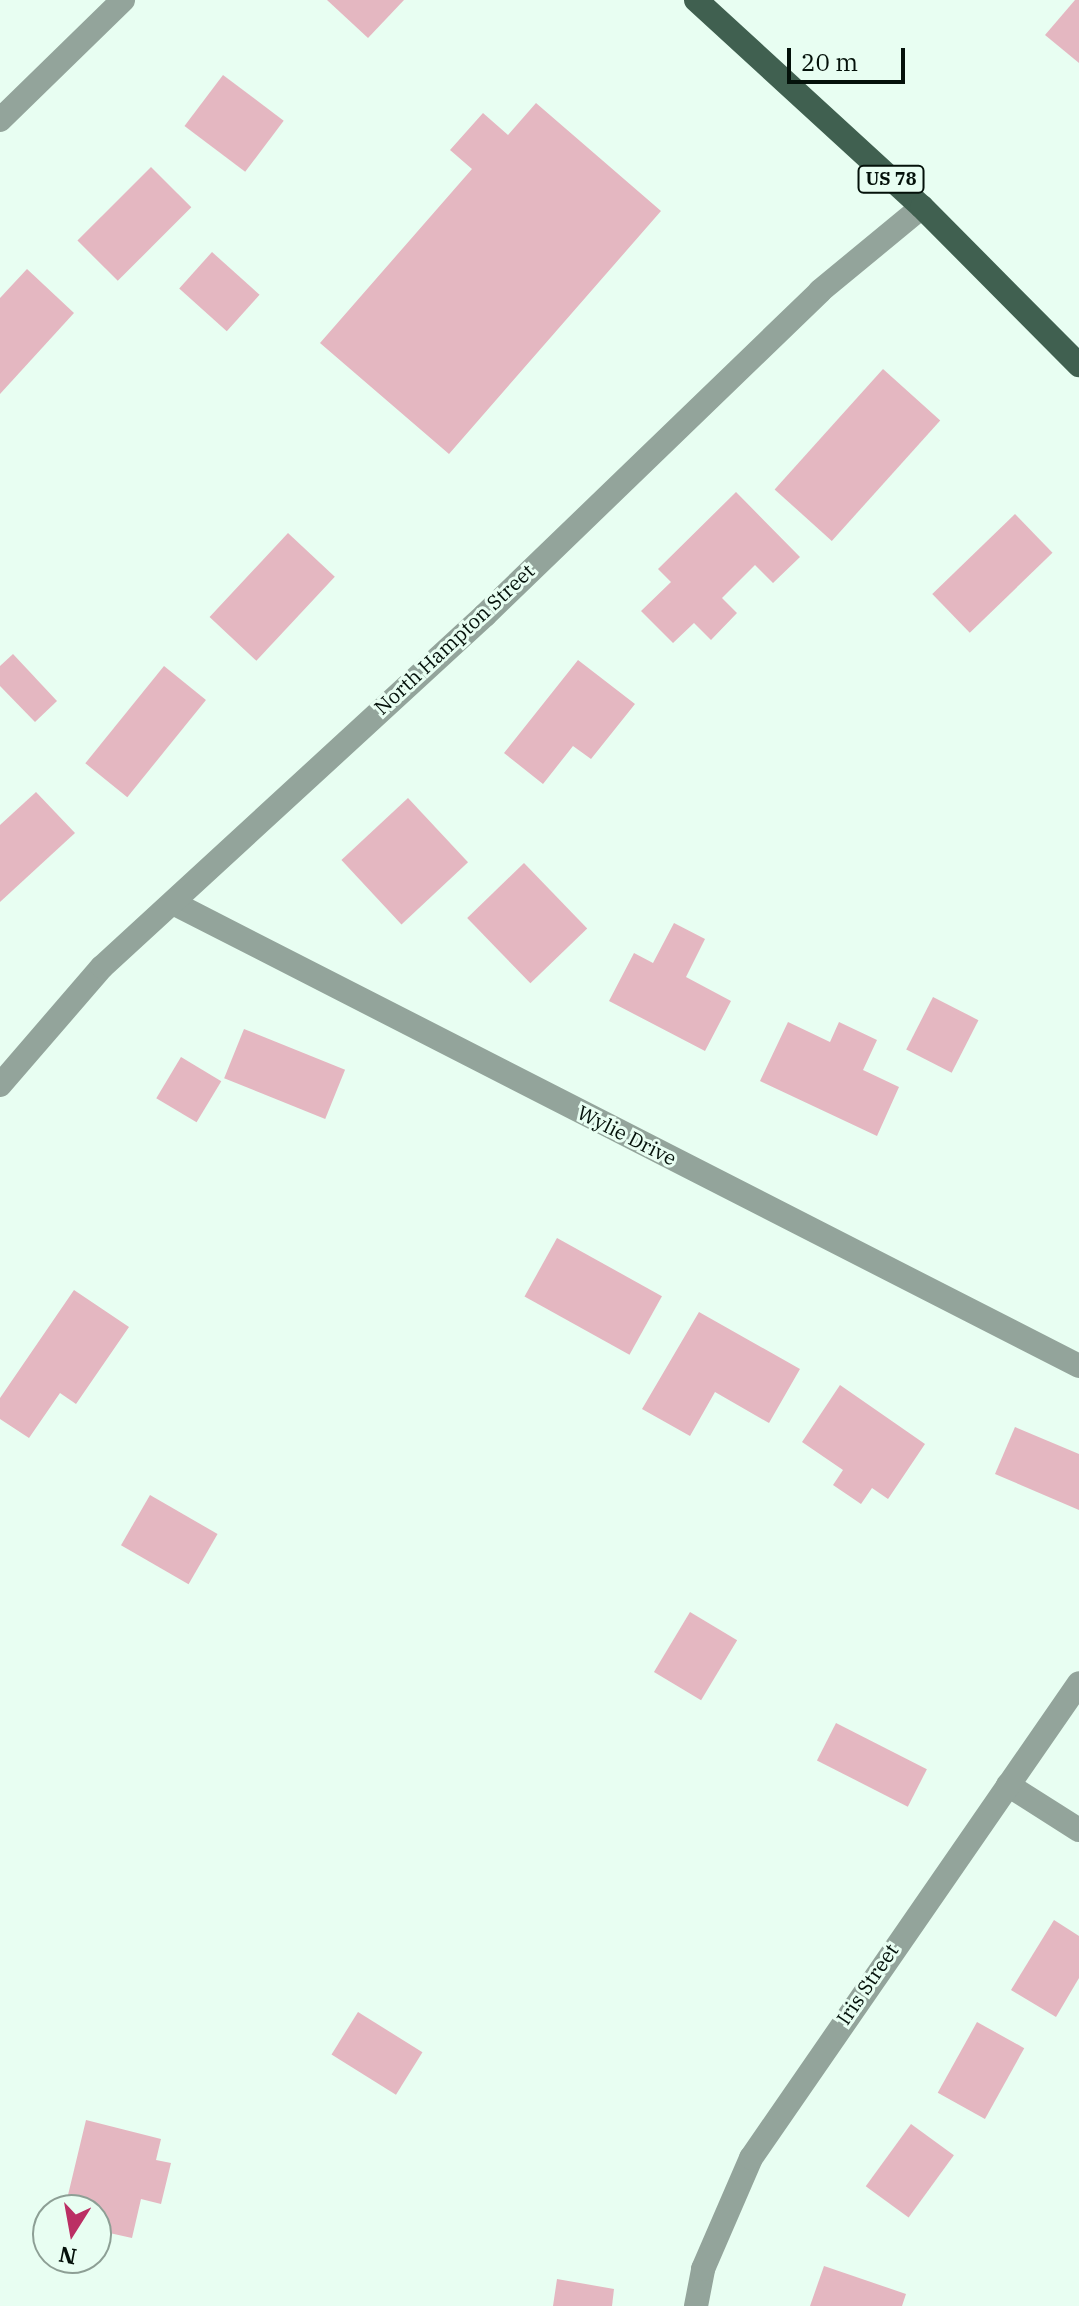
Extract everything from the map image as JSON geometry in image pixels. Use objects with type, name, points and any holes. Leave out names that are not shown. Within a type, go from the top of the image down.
[{"type":"main road","name":"US 78","points":[[696,0],[922,207],[1079,365]]},
{"type":"street","points":[[0,120],[123,0]]},
{"type":"street","name":"North Hampton Street","points":[[0,1085],[102,967],[175,904],[820,291],[922,207]]},
{"type":"street","name":"Wylie Drive","points":[[175,904],[1079,1366]]},
{"type":"street","name":"Iris Street","points":[[696,2306],[703,2269],[751,2158],[1079,1683]]},
{"type":"street","points":[[1008,1785],[1079,1830]]},
{"type":"building","points":[[327,0],[404,0],[368,38]]},
{"type":"building","points":[[1075,0],[1079,0],[1079,63],[1045,35]]},
{"type":"building","points":[[223,75],[284,121],[245,172],[184,126]]},
{"type":"building","points":[[536,103],[661,211],[449,454],[320,343],[472,169],[450,150],[483,113],[508,135]]},
{"type":"building","points":[[151,167],[191,207],[118,281],[77,241]]},
{"type":"building","points":[[212,252],[260,295],[227,331],[179,288]]},
{"type":"building","points":[[27,269],[74,313],[0,394],[0,298]]},
{"type":"building","points":[[883,369],[940,421],[832,541],[775,489]]},
{"type":"building","points":[[736,492],[800,557],[773,583],[755,565],[722,598],[737,613],[711,640],[694,623],[673,643],[641,611],[671,582],[658,569]]},
{"type":"building","points":[[1015,514],[1053,553],[970,633],[932,594]]},
{"type":"building","points":[[288,533],[335,577],[256,661],[210,617]]},
{"type":"building","points":[[13,654],[57,701],[35,722],[0,686],[0,666]]},
{"type":"building","points":[[578,660],[635,704],[591,759],[573,746],[543,784],[504,753]]},
{"type":"building","points":[[164,666],[206,700],[127,797],[85,763]]},
{"type":"building","points":[[36,792],[75,833],[0,902],[0,825]]},
{"type":"building","points":[[408,798],[468,862],[401,924],[341,860]]},
{"type":"building","points":[[524,863],[587,928],[530,983],[467,918]]},
{"type":"building","points":[[674,923],[705,939],[686,977],[731,1001],[705,1051],[609,1001],[634,953],[653,963]]},
{"type":"building","points":[[933,997],[978,1020],[952,1073],[906,1050]]},
{"type":"building","points":[[788,1022],[830,1042],[839,1022],[877,1040],[863,1070],[899,1087],[877,1136],[760,1081]]},
{"type":"building","points":[[244,1029],[345,1070],[325,1119],[224,1078]]},
{"type":"building","points":[[181,1057],[221,1081],[197,1122],[156,1098]]},
{"type":"building","points":[[557,1238],[662,1296],[629,1355],[525,1297]]},
{"type":"building","points":[[74,1290],[129,1327],[76,1404],[60,1393],[29,1438],[0,1419],[0,1398]]},
{"type":"building","points":[[699,1312],[800,1369],[769,1423],[715,1392],[690,1436],[642,1409]]},
{"type":"building","points":[[840,1385],[925,1444],[888,1499],[872,1488],[861,1504],[833,1485],[843,1470],[802,1442]]},
{"type":"building","points":[[1015,1427],[1079,1454],[1079,1510],[995,1474]]},
{"type":"building","points":[[150,1495],[218,1534],[189,1584],[121,1545]]},
{"type":"building","points":[[690,1612],[737,1640],[701,1700],[654,1672]]},
{"type":"building","points":[[836,1723],[927,1769],[908,1807],[817,1760]]},
{"type":"building","points":[[1054,1920],[1079,1936],[1079,1978],[1056,2017],[1011,1990]]},
{"type":"building","points":[[358,2012],[422,2052],[396,2095],[332,2054]]},
{"type":"building","points":[[977,2022],[1024,2048],[985,2119],[938,2093]]},
{"type":"building","points":[[86,2120],[161,2139],[156,2160],[171,2163],[161,2204],[141,2199],[132,2238],[112,2234],[112,2194],[68,2194]]},
{"type":"building","points":[[911,2124],[954,2155],[909,2217],[866,2186]]},
{"type":"building","points":[[824,2266],[906,2294],[902,2306],[810,2306]]},
{"type":"building","points":[[557,2279],[614,2289],[612,2306],[553,2306]]}]
